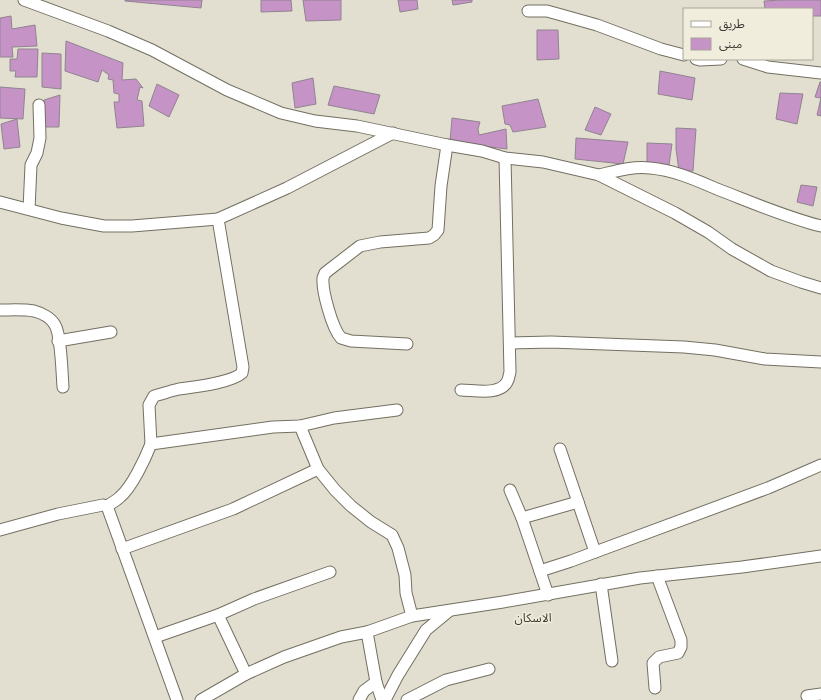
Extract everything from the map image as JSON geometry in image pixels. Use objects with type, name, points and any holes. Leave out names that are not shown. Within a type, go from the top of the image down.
[{"type":"street","points":[[24,0],[108,31],[152,50],[227,90],[281,114],[315,121],[357,126],[477,150],[505,158],[543,162],[599,175],[675,213],[771,271],[821,288]]},
{"type":"street","points":[[528,11],[547,11],[597,25],[683,56]]},
{"type":"street","points":[[746,60],[768,67],[821,73]]},
{"type":"street","points":[[29,210],[31,165],[37,153],[40,138],[39,105]]},
{"type":"street","points":[[0,202],[86,224],[104,226],[132,226],[218,219],[287,188],[393,133]]},
{"type":"street","points":[[407,344],[351,341],[341,338],[333,327],[323,278],[325,273],[360,246],[380,242],[429,238],[434,235],[438,230],[447,145]]},
{"type":"street","points":[[461,390],[494,391],[501,388],[508,382],[510,372],[505,158]]},
{"type":"street","points":[[599,175],[639,167],[670,171],[690,177],[802,221],[821,226]]},
{"type":"street","points":[[0,530],[58,514],[103,505],[107,506],[120,497],[126,490],[145,459],[151,444],[149,405],[154,396],[176,390],[206,385],[232,378],[242,373],[243,367],[231,288],[218,219]]},
{"type":"street","points":[[0,310],[25,310],[42,313],[55,324],[57,330],[63,387]]},
{"type":"street","points":[[58,341],[111,332]]},
{"type":"street","points":[[510,344],[551,342],[684,347],[715,350],[771,359],[821,362]]},
{"type":"street","points":[[151,444],[273,427],[300,426],[334,418],[397,410]]},
{"type":"street","points":[[300,426],[318,469],[335,490],[351,506],[371,522],[392,535],[398,548],[405,575],[406,593],[412,616]]},
{"type":"street","points":[[560,449],[595,552]]},
{"type":"street","points":[[540,571],[768,488],[821,465]]},
{"type":"street","points":[[122,549],[233,509],[318,469]]},
{"type":"street","points":[[510,490],[522,518],[548,595]]},
{"type":"street","points":[[522,518],[578,502]]},
{"type":"street","points":[[107,506],[177,700]]},
{"type":"street","points":[[201,700],[246,674],[309,647],[341,637],[367,632],[412,616],[548,595],[601,584],[821,556]]},
{"type":"street","points":[[155,637],[218,615],[254,599],[330,572]]},
{"type":"street","points":[[655,688],[653,663],[658,657],[678,653],[681,647],[681,640],[657,576]]},
{"type":"street","points":[[601,584],[612,661]]},
{"type":"street","points":[[385,700],[398,675],[426,630],[449,610]]},
{"type":"street","points":[[218,615],[246,674]]},
{"type":"street","points":[[367,632],[376,682],[382,700]]},
{"type":"street","points":[[407,700],[446,680],[489,669]]},
{"type":"street","points":[[359,700],[364,691],[376,682]]},
{"type":"street","points":[[807,696],[821,694]]},
{"type":"building","points":[[125,0],[202,0],[201,8]]},
{"type":"building","points":[[261,0],[291,0],[292,11],[261,12]]},
{"type":"building","points":[[303,0],[341,0],[341,20],[306,21]]},
{"type":"building","points":[[398,0],[417,0],[418,9],[400,12]]},
{"type":"building","points":[[452,0],[472,0],[472,2],[453,5]]},
{"type":"building","points":[[821,0],[821,16],[813,16],[813,8],[765,8],[764,1]]},
{"type":"building","points":[[11,16],[12,29],[35,25],[37,46],[12,47],[13,57],[0,57],[0,18]]},
{"type":"building","points":[[537,30],[558,30],[559,59],[537,60]]},
{"type":"building","points":[[66,41],[123,63],[122,80],[136,79],[143,88],[140,87],[137,100],[142,101],[144,126],[117,128],[114,102],[119,102],[119,94],[114,93],[113,80],[108,79],[109,75],[102,70],[98,82],[65,71]]},
{"type":"building","points":[[18,49],[38,49],[37,77],[15,77],[16,71],[10,71],[10,59],[17,59]]},
{"type":"building","points":[[42,53],[61,54],[61,89],[42,87]]},
{"type":"building","points":[[660,71],[695,78],[692,100],[658,94]]},
{"type":"building","points":[[313,78],[316,104],[295,108],[292,83]]},
{"type":"building","points":[[821,82],[821,98],[815,97]]},
{"type":"building","points":[[157,84],[179,95],[169,117],[149,106]]},
{"type":"building","points":[[334,86],[380,95],[374,114],[328,105]]},
{"type":"building","points":[[0,87],[25,89],[23,119],[0,118]]},
{"type":"building","points":[[780,93],[803,94],[797,124],[776,119]]},
{"type":"building","points":[[60,95],[59,127],[44,127],[44,100]]},
{"type":"building","points":[[821,98],[821,116],[817,115]]},
{"type":"building","points":[[538,99],[546,127],[513,132],[510,125],[505,124],[502,106]]},
{"type":"building","points":[[595,107],[611,114],[601,135],[585,130]]},
{"type":"building","points":[[452,118],[480,122],[478,129],[479,135],[506,129],[507,149],[450,142]]},
{"type":"building","points":[[17,119],[20,147],[4,149],[1,124]]},
{"type":"building","points":[[676,128],[696,129],[693,171],[679,171],[676,149]]},
{"type":"building","points":[[576,138],[628,142],[623,164],[575,159]]},
{"type":"building","points":[[647,143],[672,144],[669,165],[647,163]]},
{"type":"building","points":[[801,185],[817,187],[813,206],[797,202]]},
{"type":"district","name":"الاسكان","points":[[533,618]]}]
